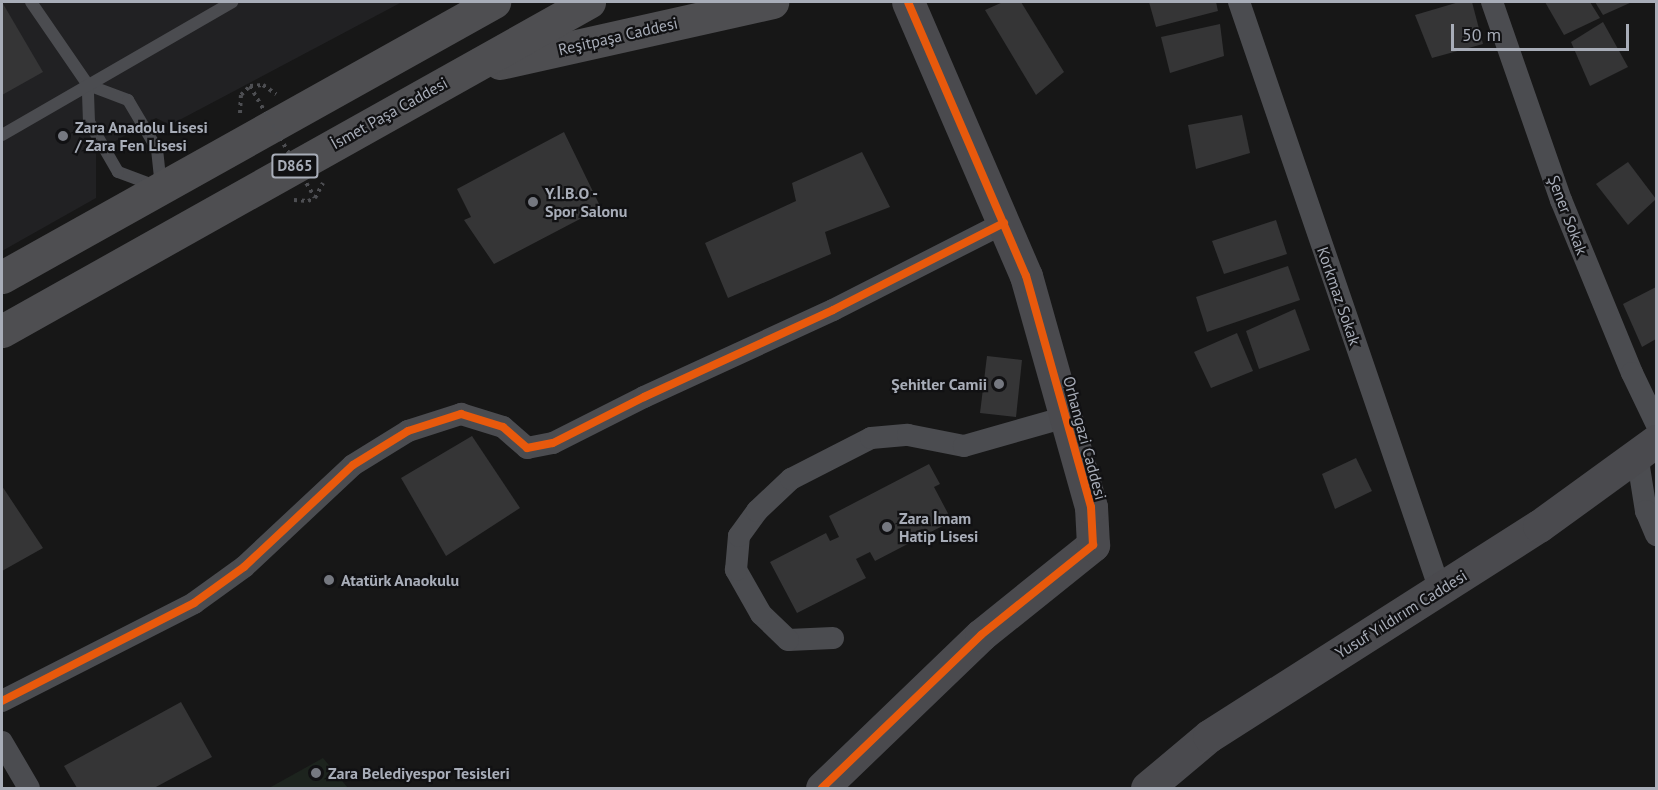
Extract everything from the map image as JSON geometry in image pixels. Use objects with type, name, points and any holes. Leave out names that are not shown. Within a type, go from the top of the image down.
[{"type":"highway","name":"D865","points":[[2,277],[494,2]]},
{"type":"highway","name":"İsmet Paşa Caddesi","points":[[2,331],[589,2]]},
{"type":"highway","name":"Reşitpaşa Caddesi","points":[[464,71],[772,2]]},
{"type":"street","name":"Orhangazi Caddesi","points":[[822,789],[981,635],[1093,545],[1091,507],[1026,276],[908,2]]},
{"type":"street","name":"Korkmaz Sokak","points":[[1239,2],[1440,590]]},
{"type":"street","name":"Şener Sokak","points":[[1492,2],[1561,200],[1632,373],[1656,423]]},
{"type":"street","points":[[2,701],[194,603],[244,567],[353,465],[408,431],[461,414],[503,427],[527,448],[553,443],[644,397],[833,310],[1004,223]]},
{"type":"street","points":[[833,638],[788,640],[761,614],[736,570],[739,536],[757,511],[791,479],[871,438],[908,435],[964,446],[1066,417]]},
{"type":"street","points":[[1649,447],[1639,467],[1646,511],[1656,535]]},
{"type":"street","name":"Yusuf Yıldırım Caddesi","points":[[1147,789],[1209,736],[1539,526],[1649,447]]},
{"type":"street","points":[[2,742],[28,789]]},
{"type":"lane","points":[[31,2],[88,85],[89,122],[118,172],[161,188],[157,149],[128,100],[88,85]]},
{"type":"lane","points":[[2,135],[232,2]]},
{"type":"path","points":[[250,86],[269,87],[278,97]]},
{"type":"path","points":[[241,114],[239,101],[250,86]]},
{"type":"path","points":[[250,86],[315,198]]},
{"type":"shaded area","name":"Zara Anadolu Lisesi / Zara Fen Lisesi","points":[[2,2],[402,2],[170,125],[156,118],[96,152],[96,198],[2,251]]},
{"type":"shaded area","name":"Zara Belediyespor Tesisleri","points":[[323,758],[348,788],[269,788]]},
{"type":"building","points":[[2,2],[43,72],[2,95]]},
{"type":"building","points":[[1003,2],[1021,2],[1064,72],[1036,95],[985,10]]},
{"type":"building","points":[[1149,2],[1216,2],[1218,11],[1156,27]]},
{"type":"building","points":[[1459,2],[1472,2],[1483,44],[1432,58],[1415,15]]},
{"type":"building","points":[[1545,2],[1590,2],[1600,18],[1564,35]]},
{"type":"building","points":[[1595,2],[1632,2],[1603,15]]},
{"type":"building","points":[[1603,22],[1628,67],[1590,86],[1571,42]]},
{"type":"building","points":[[1220,24],[1224,56],[1170,73],[1161,37]]},
{"type":"building","points":[[1242,115],[1250,153],[1196,169],[1188,125]]},
{"type":"building","points":[[564,132],[601,208],[494,264],[464,220],[471,217],[457,189]]},
{"type":"building","points":[[862,152],[890,207],[825,232],[831,254],[728,298],[705,243],[796,201],[792,183]]},
{"type":"building","points":[[1628,162],[1656,199],[1628,225],[1596,184]]},
{"type":"building","points":[[1276,220],[1287,254],[1224,274],[1212,241]]},
{"type":"building","points":[[1288,266],[1300,300],[1207,332],[1196,297]]},
{"type":"building","points":[[1656,287],[1656,339],[1642,347],[1623,304]]},
{"type":"building","points":[[1295,309],[1310,350],[1259,369],[1246,331]]},
{"type":"building","points":[[1237,333],[1253,371],[1211,388],[1194,352]]},
{"type":"building","points":[[987,356],[1022,360],[1016,417],[980,413]]},
{"type":"building","points":[[472,436],[520,508],[446,556],[401,478]]},
{"type":"building","points":[[1356,458],[1372,491],[1335,509],[1322,474]]},
{"type":"building","points":[[929,464],[940,484],[934,487],[952,521],[875,561],[870,552],[856,559],[866,578],[797,613],[770,562],[826,533],[830,541],[839,537],[829,516]]},
{"type":"building","points":[[2,486],[43,548],[2,571]]},
{"type":"building","points":[[181,702],[212,757],[154,788],[77,788],[64,766]]},
{"type":"cycle path","points":[[822,788],[981,635],[1093,545],[1091,507],[1026,276],[908,2]]},
{"type":"cycle path","points":[[2,701],[194,603],[244,567],[353,465],[408,431],[461,414],[503,427],[527,448],[553,443],[644,397],[833,310],[1004,223]]},
{"type":"place","name":"Zara Anadolu Lisesi / Zara Fen Lisesi","points":[[63,136]]},
{"type":"place","name":"Y.İ.B.O - Spor Salonu","points":[[533,202]]},
{"type":"place","name":"Şehitler Camii","points":[[999,384]]},
{"type":"place","name":"Zara İmam Hatip Lisesi","points":[[887,527]]},
{"type":"place","name":"Atatürk Anaokulu","points":[[329,580]]},
{"type":"place","name":"Zara Belediyespor Tesisleri","points":[[316,773]]}]
